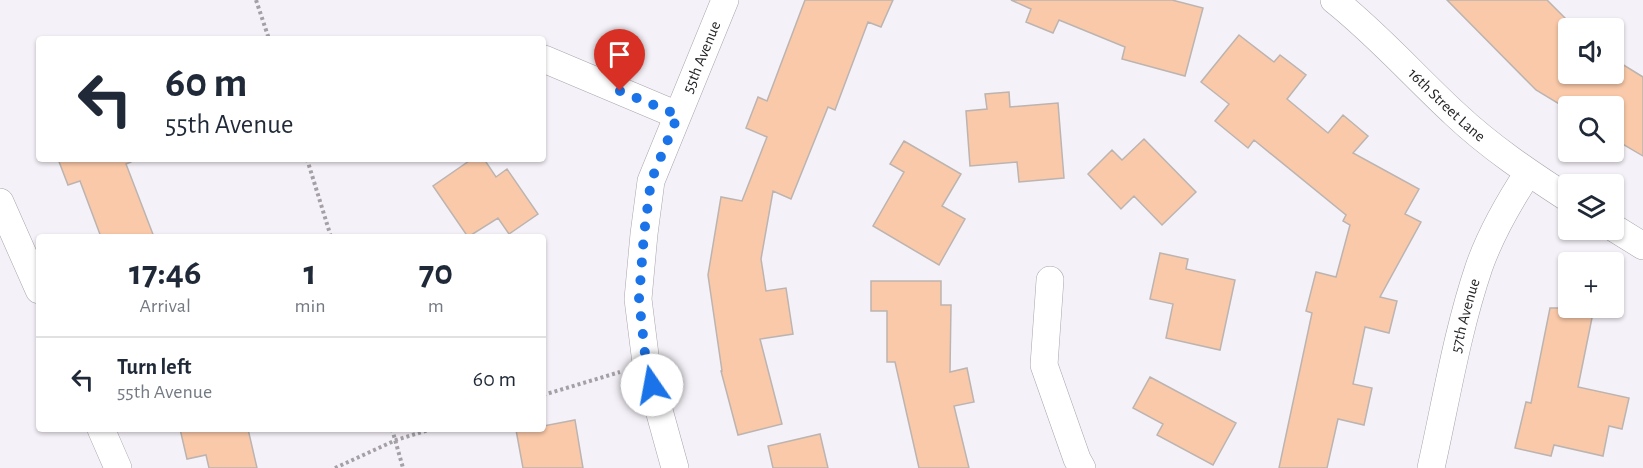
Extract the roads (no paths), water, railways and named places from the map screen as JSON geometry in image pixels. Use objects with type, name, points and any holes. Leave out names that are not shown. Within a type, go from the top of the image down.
[{"type":"street","name":"55th Avenue","points":[[675,468],[646,363],[639,299],[644,234],[651,181],[725,0]]},
{"type":"street","name":"16th Street Lane","points":[[1334,0],[1357,18],[1493,147],[1558,192]]},
{"type":"street","name":"55th Avenue","points":[[546,60],[678,115]]},
{"type":"street","name":"57th Avenue","points":[[1431,468],[1463,322],[1480,265],[1509,202],[1528,172]]},
{"type":"street","points":[[0,202],[36,283]]},
{"type":"street","points":[[1624,234],[1643,246]]},
{"type":"street","points":[[1050,280],[1044,365],[1082,468]]},
{"type":"street","points":[[101,432],[118,468]]}]
